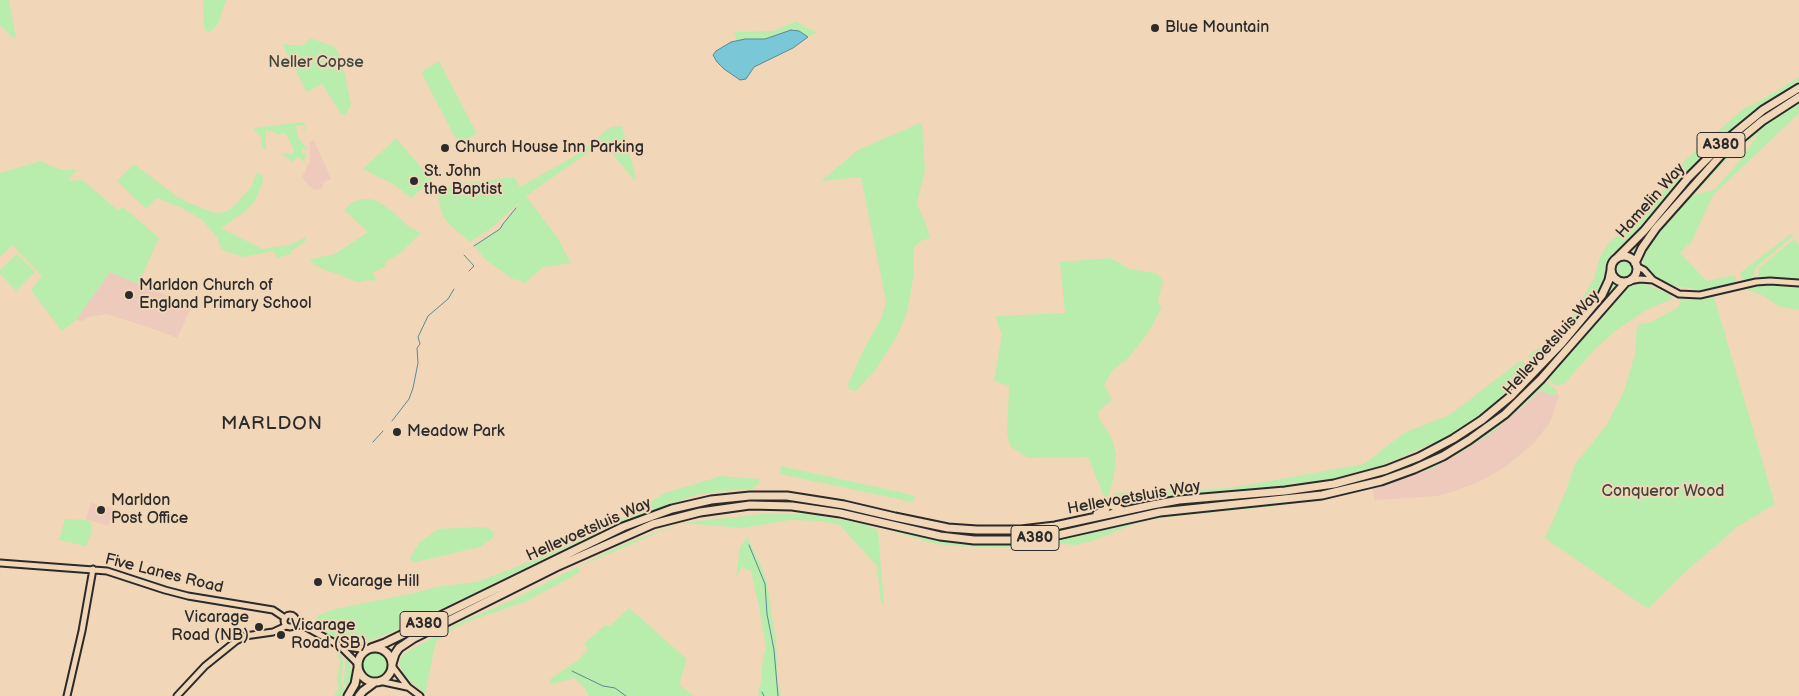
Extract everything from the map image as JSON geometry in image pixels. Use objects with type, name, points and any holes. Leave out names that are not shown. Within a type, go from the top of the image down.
[{"type":"highway","name":"Hamelin Way","points":[[1617,258],[1644,231],[1688,178],[1724,142],[1763,110],[1799,88]]},
{"type":"highway","name":"Hamelin Way","points":[[1635,264],[1652,233],[1717,159],[1762,121],[1799,97]]},
{"type":"highway","points":[[1627,257],[1635,264],[1635,275],[1627,281],[1616,279],[1611,270],[1612,263],[1617,258],[1627,257]]},
{"type":"highway","name":"Hellevoetsluis Way","points":[[369,649],[385,643],[623,527],[672,509],[711,500],[765,496],[809,499],[948,528],[1021,530],[1085,520],[1104,511],[1110,504],[1123,512],[1179,500],[1285,491],[1334,484],[1386,470],[1425,454],[1472,427],[1497,408],[1525,383],[1562,343],[1602,295],[1609,280],[1611,270]]},
{"type":"highway","name":"Hellevoetsluis Way","points":[[392,665],[395,654],[414,638],[556,567],[647,527],[700,512],[750,505],[807,507],[940,536],[974,540],[1011,540],[1058,535],[1160,512],[1322,495],[1381,481],[1443,456],[1505,414],[1530,391],[1627,281]]},
{"type":"highway","points":[[348,696],[355,684],[360,657],[369,649],[384,650],[390,656],[392,665],[386,678],[368,686],[358,696]]},
{"type":"highway","points":[[358,665],[363,677],[377,682]]},
{"type":"street","points":[[1635,264],[1653,280],[1679,294],[1700,295],[1756,282],[1799,283]]},
{"type":"street","points":[[1627,281],[1653,280]]},
{"type":"street","name":"Five Lanes Road","points":[[0,563],[107,571],[188,596],[273,610],[285,618]]},
{"type":"street","points":[[67,696],[82,631],[93,569]]},
{"type":"street","points":[[177,696],[205,666],[236,641],[245,636],[273,632],[286,626],[292,628],[296,624],[296,618],[293,615],[285,618],[286,626]]},
{"type":"street","points":[[296,624],[306,627],[340,646],[358,665]]},
{"type":"street","points":[[340,646],[369,649]]},
{"type":"street","points":[[392,665],[408,687],[420,696]]},
{"type":"street","points":[[377,682],[408,687]]},
{"type":"shaded area","points":[[314,140],[331,179],[325,181],[321,189],[315,190],[302,177],[310,161],[310,142]]},
{"type":"shaded area","name":"Marldon Church of England Primary School","points":[[110,272],[192,306],[177,338],[107,314],[88,317],[82,321],[76,320]]},
{"type":"shaded area","points":[[1541,390],[1552,396],[1557,393],[1559,396],[1550,422],[1534,443],[1504,468],[1478,482],[1437,496],[1375,500],[1372,487],[1387,483],[1521,408]]},
{"type":"shaded area","points":[[91,503],[115,509],[108,526],[86,519]]},
{"type":"green space","points":[[0,0],[9,0],[15,39],[0,25]]},
{"type":"green space","points":[[203,0],[226,0],[218,24],[210,32],[204,28]]},
{"type":"green space","points":[[796,21],[817,32],[808,37],[796,30],[791,30],[765,39],[737,41],[734,33],[773,31]]},
{"type":"green space","name":"Neller Copse","points":[[311,38],[334,47],[341,56],[351,105],[346,114],[342,115],[322,84],[307,92],[283,44],[302,46]]},
{"type":"green space","points":[[439,61],[477,134],[458,143],[422,74],[424,70]]},
{"type":"green space","points":[[1799,77],[1799,82],[1768,101],[1738,124],[1699,162],[1638,233],[1614,253],[1609,262],[1609,276],[1601,291],[1568,332],[1536,367],[1530,363],[1529,356],[1531,353],[1557,335],[1569,320],[1594,279],[1600,257],[1609,243],[1650,209],[1686,159],[1743,109]]},
{"type":"green space","points":[[1799,91],[1799,94],[1766,114],[1740,134],[1722,151],[1636,254],[1630,249],[1712,157],[1756,117]]},
{"type":"green space","points":[[1799,98],[1799,113],[1713,195],[1692,241],[1680,253],[1707,281],[1730,276],[1736,277],[1736,281],[1700,290],[1676,286],[1651,275],[1644,266],[1642,257],[1647,246],[1665,223],[1736,145]],"holes":[[[1760,132],[1738,163],[1714,190],[1693,195],[1730,156]]]},
{"type":"green space","points":[[304,122],[306,135],[303,125],[296,126],[298,137],[307,149],[302,149],[302,153],[306,154],[304,162],[298,157],[292,162],[283,155],[284,153],[292,154],[294,150],[286,134],[282,133],[279,135],[272,131],[266,131],[266,150],[263,149],[261,137],[253,128]]},
{"type":"green space","points":[[922,122],[925,170],[917,204],[930,238],[921,241],[913,248],[914,271],[910,297],[906,315],[897,336],[876,369],[856,391],[850,390],[847,386],[866,345],[882,317],[886,301],[861,177],[821,181],[858,150]]},
{"type":"green space","points":[[622,126],[636,178],[634,180],[603,142],[526,196],[557,237],[571,263],[543,267],[525,283],[511,278],[486,260],[474,246],[500,229],[522,200],[493,227],[470,242],[449,224],[443,216],[438,198],[440,191],[459,181],[466,183],[514,177],[520,187],[573,157],[611,127]]},
{"type":"green space","points":[[396,138],[433,180],[411,198],[393,184],[363,169]]},
{"type":"green space","points":[[41,161],[65,170],[77,169],[69,179],[71,181],[82,180],[118,210],[123,207],[159,238],[138,284],[110,272],[76,320],[62,331],[31,290],[42,276],[12,245],[0,257],[0,173]]},
{"type":"green space","points":[[134,164],[175,195],[214,213],[226,212],[234,206],[251,187],[257,172],[264,178],[255,201],[246,211],[221,228],[262,249],[289,245],[306,237],[305,242],[291,251],[291,254],[276,258],[274,251],[242,257],[221,249],[217,237],[202,220],[182,208],[157,198],[146,209],[117,181]]},
{"type":"green space","points":[[362,199],[377,201],[392,211],[409,227],[421,233],[399,254],[387,261],[385,266],[373,273],[376,281],[358,282],[318,267],[310,261],[311,259],[335,254],[368,232],[344,210],[353,202]]},
{"type":"green space","points":[[1792,233],[1793,236],[1756,267],[1752,279],[1742,279],[1740,273]]},
{"type":"green space","points":[[1794,239],[1799,245],[1799,281],[1778,278],[1758,279],[1759,268]]},
{"type":"green space","points":[[17,254],[35,272],[16,291],[0,274],[0,270]]},
{"type":"green space","points":[[1111,258],[1129,269],[1156,273],[1163,280],[1158,303],[1162,307],[1148,333],[1128,358],[1113,370],[1104,385],[1112,400],[1098,411],[1099,419],[1111,436],[1116,454],[1114,477],[1109,494],[1106,497],[1088,457],[1028,458],[1011,447],[1007,435],[1009,386],[994,381],[1002,334],[996,316],[1065,313],[1060,262]]},
{"type":"green space","points":[[1620,261],[1628,261],[1633,266],[1631,277],[1620,279],[1615,274],[1615,266]]},
{"type":"green space","points":[[1614,278],[1621,282],[1542,373],[1539,371],[1606,293]]},
{"type":"green space","points":[[1633,282],[1648,285],[1671,295],[1672,299],[1646,310],[1614,332],[1595,349],[1564,384],[1557,385],[1552,383],[1546,377],[1622,289]]},
{"type":"green space","points":[[1765,283],[1799,286],[1799,310],[1778,306],[1764,296],[1746,289],[1745,286]]},
{"type":"green space","name":"Conqueror Wood","points":[[1714,297],[1775,504],[1737,527],[1683,574],[1648,609],[1545,538],[1565,493],[1575,464],[1606,426],[1624,391],[1635,354],[1637,325],[1651,322],[1677,308],[1680,299]]},
{"type":"green space","points":[[1520,361],[1533,370],[1472,421],[1443,439],[1381,466],[1350,475],[1313,482],[1183,496],[1133,505],[1120,503],[1113,495],[1116,493],[1230,488],[1364,464],[1404,433],[1449,415]]},
{"type":"green space","points":[[1537,373],[1540,376],[1513,401],[1465,438],[1416,463],[1395,471],[1326,488],[1163,506],[1112,518],[1111,514],[1132,509],[1325,485],[1394,468],[1462,435]]},
{"type":"green space","points":[[1544,379],[1557,393],[1552,396],[1541,390],[1495,430],[1433,468],[1387,483],[1303,501],[1380,482],[1464,444]]},
{"type":"green space","points":[[781,466],[916,496],[912,502],[780,474]]},
{"type":"green space","points":[[721,476],[759,479],[759,484],[752,489],[695,495],[609,527],[407,626],[367,642],[342,642],[321,630],[315,621],[318,615],[335,609],[436,587],[477,582],[597,531],[631,514],[665,493]]},
{"type":"green space","points":[[1289,501],[1290,504],[1279,506],[1142,521],[1089,542],[1075,545],[1042,542],[1003,548],[956,546],[936,544],[882,528],[885,526],[914,532],[1015,541],[1141,517]]},
{"type":"green space","points":[[762,514],[802,514],[864,524],[878,530],[884,604],[881,603],[877,566],[840,525],[820,521],[790,520],[743,528],[681,523]]},
{"type":"green space","points":[[65,519],[86,520],[92,523],[91,534],[86,546],[59,540]]},
{"type":"green space","points":[[681,523],[578,567],[580,572],[527,601],[467,622],[450,631],[436,641],[425,694],[403,676],[399,662],[401,657],[410,650],[465,620],[512,600],[617,547]]},
{"type":"green space","points":[[488,528],[494,533],[493,538],[480,547],[415,562],[410,559],[419,543],[438,529]]},
{"type":"green space","points":[[747,537],[767,583],[776,642],[778,682],[781,696],[759,696],[758,691],[761,683],[763,657],[766,649],[760,612],[751,571],[742,567],[736,577],[740,547]]},
{"type":"green space","points":[[629,608],[687,659],[679,684],[693,696],[589,696],[575,678],[552,684],[549,680],[578,660],[588,649],[584,644],[605,625],[610,626]]},
{"type":"green space","points":[[336,651],[341,655],[343,661],[341,683],[345,691],[341,696],[334,696],[339,689],[337,680],[340,661]]},
{"type":"green space","points":[[374,653],[384,657],[388,667],[384,677],[374,681],[364,677],[360,667],[364,657]]},
{"type":"green space","points":[[346,657],[353,674],[348,687],[344,683]]},
{"type":"water","points":[[791,30],[799,31],[808,37],[793,48],[754,67],[746,79],[740,80],[724,69],[713,55],[731,42],[745,39],[765,39]]},
{"type":"waterway","points":[[474,246],[500,229],[516,208]]},
{"type":"waterway","points":[[464,255],[474,266],[469,271]]},
{"type":"waterway","points":[[392,421],[409,399],[413,388],[418,363],[417,348],[420,344],[418,337],[428,316],[448,299],[454,289]]},
{"type":"waterway","points":[[373,442],[383,431]]},
{"type":"waterway","points":[[749,545],[765,584],[778,696]]},
{"type":"waterway","points":[[572,671],[603,686],[615,688],[626,696]]},
{"type":"waterway","points":[[762,692],[764,696]]},
{"type":"place","name":"Blue Mountain","points":[[1155,28]]},
{"type":"place","name":"Church House Inn Parking","points":[[445,148]]},
{"type":"place","name":"St. John the Baptist","points":[[414,181]]},
{"type":"place","name":"Marldon Church of England Primary School","points":[[129,295]]},
{"type":"place","name":"Meadow Park","points":[[397,432]]},
{"type":"place","name":"Marldon Post Office","points":[[101,510]]},
{"type":"place","name":"Vicarage Hill","points":[[318,582]]},
{"type":"place","name":"Vicarage Road (NB)","points":[[259,627]]},
{"type":"place","name":"Vicarage Road (SB)","points":[[281,635]]},
{"type":"district","name":"MARLDON","points":[[272,424]]}]
